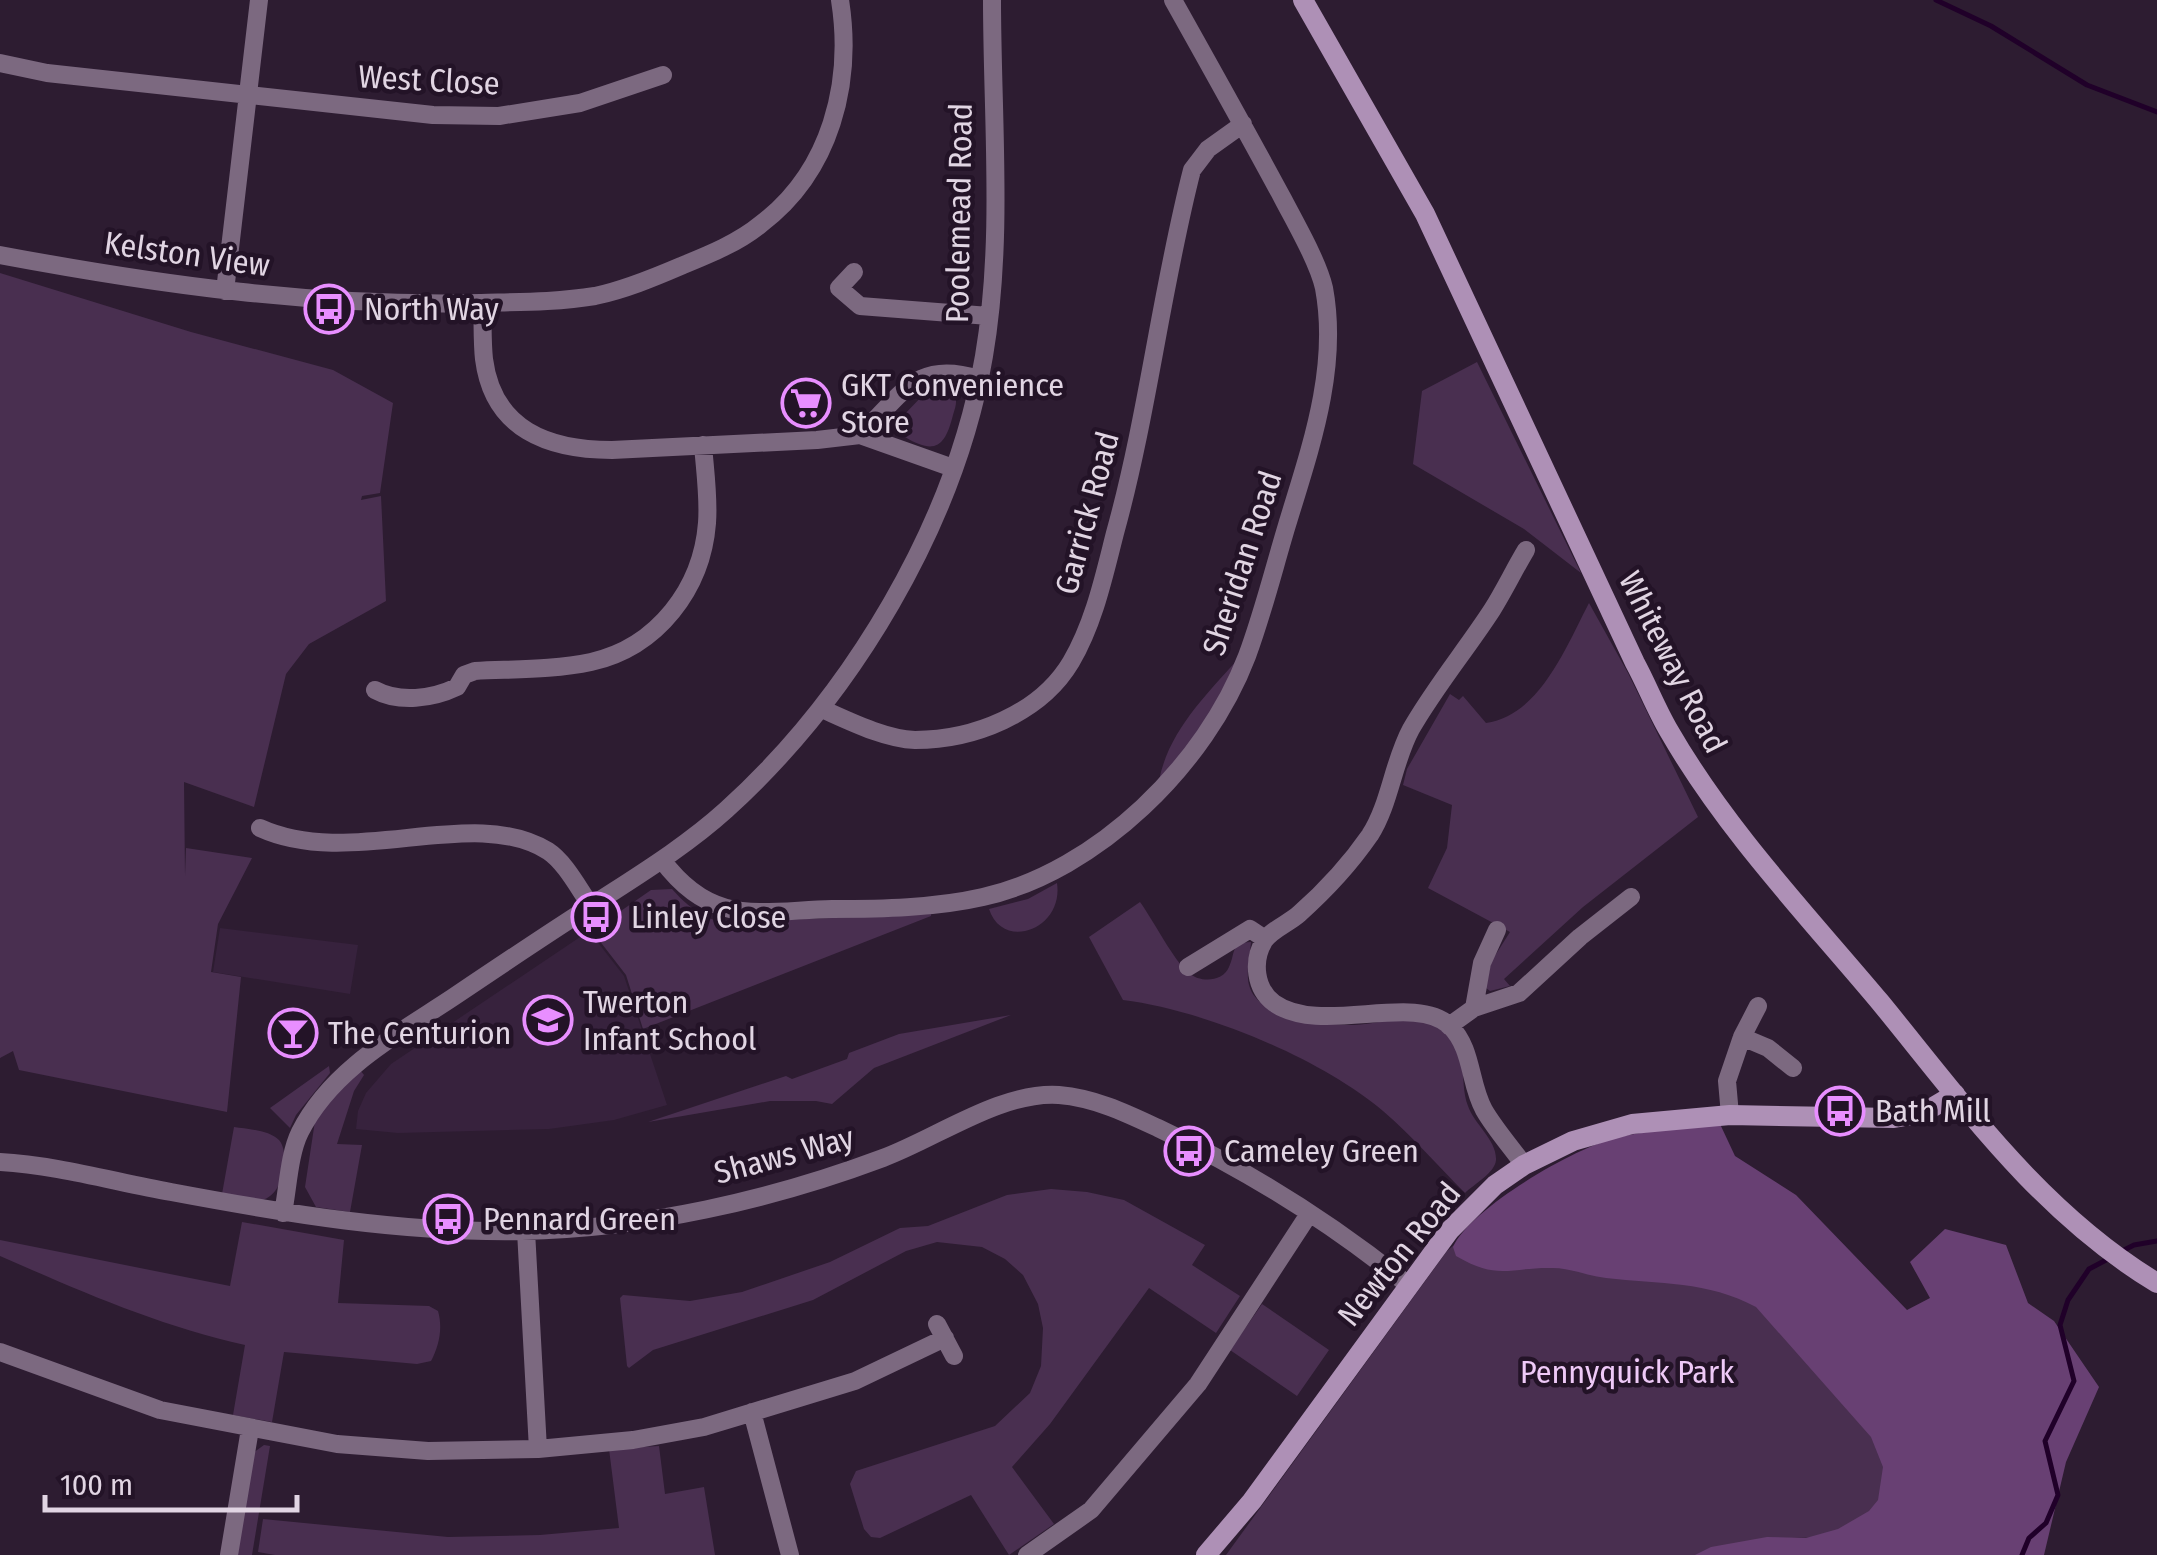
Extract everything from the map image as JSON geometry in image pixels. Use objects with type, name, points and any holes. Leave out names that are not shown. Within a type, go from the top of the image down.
[{"type":"street","points":[[225,292],[259,0]]},
{"type":"street","name":"Kelston View","points":[[0,255],[225,292],[413,306],[595,296],[649,280],[760,225],[812,168],[835,116],[844,64],[840,0]]},
{"type":"street","name":"Poolemead Road","points":[[282,1213],[298,1135],[323,1095],[341,1076],[402,1031],[662,860],[724,812],[778,760],[822,709],[909,572],[953,468],[978,380],[989,316],[996,216],[992,0]]},
{"type":"street","name":"Sheridan Road","points":[[662,860],[701,899],[729,911],[850,909],[983,897],[1057,868],[1122,827],[1200,746],[1246,658],[1303,472],[1329,358],[1324,286],[1244,124],[1173,0]]},
{"type":"street","name":"Whiteway Road","points":[[1303,0],[1425,214],[1668,729],[1698,778],[2015,1166],[2098,1245],[2157,1283]]},
{"type":"street","name":"West Close","points":[[0,63],[47,74],[433,115],[499,116],[580,103],[664,75]]},
{"type":"street","name":"Garrick Road","points":[[822,709],[913,740],[985,730],[1032,705],[1070,664],[1102,583],[1134,466],[1192,170],[1208,148],[1244,124]]},
{"type":"street","points":[[854,272],[840,288],[860,306],[989,316]]},
{"type":"street","points":[[482,303],[484,358],[495,400],[529,434],[552,445],[580,450],[817,440],[860,434],[953,468]]},
{"type":"street","points":[[860,434],[919,378],[934,372],[955,372],[978,380]]},
{"type":"street","points":[[375,690],[398,698],[431,696],[456,688],[464,675],[476,671],[594,662],[654,632],[676,609],[697,570],[708,520],[704,445]]},
{"type":"street","points":[[1524,1164],[1484,1110],[1466,1052],[1449,1026],[1437,1016],[1422,1012],[1351,1017],[1290,1010],[1265,994],[1257,976],[1257,962],[1265,939],[1298,915],[1343,871],[1372,831],[1411,730],[1499,613],[1526,550]]},
{"type":"street","points":[[268,838],[361,844],[497,834],[552,853],[591,906]]},
{"type":"street","points":[[1449,1026],[1474,1008],[1518,993],[1631,897]]},
{"type":"street","points":[[1188,968],[1250,929],[1265,939]]},
{"type":"street","points":[[1474,1008],[1482,963],[1497,930]]},
{"type":"street","points":[[1730,1114],[1728,1081],[1742,1036],[1758,1006]]},
{"type":"street","points":[[1742,1036],[1768,1048],[1793,1068]]},
{"type":"street","name":"Shaws Way","points":[[0,1162],[282,1213],[426,1230],[526,1231],[665,1216],[788,1188],[885,1158],[1005,1103],[1056,1094],[1111,1106],[1220,1157],[1407,1284]]},
{"type":"street","name":"Newton Road","points":[[1206,1555],[1252,1501],[1407,1284],[1470,1208],[1524,1164],[1600,1132],[1632,1124],[1730,1114],[1894,1118],[1923,1112],[1956,1094]]},
{"type":"street","points":[[1027,1555],[1091,1510],[1198,1384],[1309,1214]]},
{"type":"street","points":[[526,1231],[538,1449]]},
{"type":"street","points":[[0,1352],[160,1410],[377,1448],[428,1452],[538,1449],[704,1427],[854,1381],[941,1331],[954,1356]]},
{"type":"street","points":[[752,1412],[790,1555]]},
{"type":"street","points":[[229,1555],[250,1428]]},
{"type":"shaded area","points":[[220,928],[358,945],[350,994],[213,972]]},
{"type":"shaded area","name":"Twerton Infant School","points":[[589,931],[624,976],[667,1105],[614,1120],[549,1129],[398,1133],[356,1129],[366,1093],[391,1064]]},
{"type":"shaded area","points":[[1720,1124],[1735,1156],[1796,1195],[1907,1310],[1930,1298],[1910,1262],[1945,1229],[2006,1245],[2028,1303],[2054,1321],[2099,1387],[2066,1462],[2044,1555],[1695,1555],[1711,1547],[1767,1537],[1806,1538],[1838,1529],[1869,1511],[1878,1500],[1883,1467],[1871,1437],[1756,1307],[1738,1299],[1701,1288],[1606,1278],[1559,1268],[1494,1271],[1456,1256],[1453,1247],[1480,1215],[1502,1197],[1578,1152],[1619,1137]]},
{"type":"green space","points":[[0,273],[191,332],[333,370],[393,403],[380,493],[362,496],[361,500],[381,496],[386,601],[309,644],[286,674],[254,807],[184,782],[185,876],[186,848],[252,858],[218,924],[211,972],[241,977],[227,1112],[19,1070],[13,1051],[0,1058]]},
{"type":"green space","points":[[1477,362],[1581,573],[1524,529],[1413,464],[1422,391]]},
{"type":"green space","points":[[937,385],[953,390],[956,406],[942,441],[924,446],[905,437],[901,418]]},
{"type":"green space","points":[[1589,603],[1698,817],[1583,907],[1504,979],[1510,986],[1490,991],[1486,988],[1491,962],[1510,932],[1428,888],[1447,848],[1452,805],[1403,785],[1407,769],[1450,694],[1459,700],[1463,696],[1486,723],[1522,707],[1561,658]]},
{"type":"green space","points":[[1238,659],[1207,721],[1159,781],[1180,730]]},
{"type":"green space","points":[[1057,883],[1057,899],[1051,913],[1031,929],[1007,930],[996,922],[989,909],[1028,899]]},
{"type":"green space","points":[[672,889],[706,917],[738,925],[931,916],[643,1029],[626,975],[592,931],[651,890]]},
{"type":"green space","points":[[1140,902],[1177,960],[1199,978],[1222,976],[1237,946],[1251,942],[1250,988],[1256,998],[1280,1013],[1328,1024],[1412,1018],[1444,1027],[1458,1044],[1468,1106],[1495,1153],[1492,1169],[1465,1193],[1383,1111],[1327,1073],[1260,1039],[1224,1026],[1155,1005],[1123,1000],[1089,937]]},
{"type":"green space","points":[[1011,1015],[874,1068],[832,1104],[770,1101],[648,1122],[786,1076],[792,1079],[899,1034]]},
{"type":"green space","points":[[329,1066],[330,1073],[290,1128],[270,1108]]},
{"type":"green space","points":[[360,1070],[364,1075],[354,1091],[337,1144],[362,1145],[350,1212],[316,1207],[305,1187],[315,1121],[325,1102]]},
{"type":"green space","points":[[234,1127],[270,1134],[283,1146],[283,1174],[269,1197],[257,1200],[222,1194]]},
{"type":"green space","name":"Pennyquick Park","points":[[1584,1187],[1901,1383],[1877,1509],[1836,1539],[1769,1540],[1704,1555],[1226,1555],[1447,1251],[1481,1222]]},
{"type":"green space","name":"Cameley Green","points":[[1051,1189],[1124,1200],[1205,1245],[1192,1265],[1240,1296],[1216,1333],[1149,1288],[1050,1424],[1012,1467],[1054,1524],[1009,1555],[971,1495],[880,1538],[871,1537],[864,1529],[850,1484],[856,1471],[995,1426],[1030,1393],[1041,1366],[1043,1328],[1038,1304],[1023,1275],[1005,1259],[982,1247],[937,1242],[906,1251],[813,1300],[653,1350],[627,1366],[620,1298],[623,1295],[690,1301],[742,1292],[830,1262],[900,1228],[928,1226],[1007,1195]]},
{"type":"green space","name":"Pennard Green","points":[[242,1222],[344,1240],[338,1303],[429,1306],[438,1311],[439,1337],[431,1361],[417,1364],[284,1352],[272,1422],[233,1415],[245,1345],[151,1318],[0,1256],[0,1240],[230,1286]]},
{"type":"green space","points":[[1262,1304],[1329,1350],[1297,1396],[1230,1350]]},
{"type":"green space","points":[[264,1445],[270,1446],[252,1555],[236,1555],[253,1453]]},
{"type":"green space","points":[[659,1446],[665,1494],[704,1487],[715,1555],[258,1552],[263,1519],[448,1537],[619,1528],[609,1449]]},
{"type":"waterway","points":[[1936,0],[1991,26],[2087,85],[2157,112]]},
{"type":"waterway","points":[[2122,1251],[2157,1241]]},
{"type":"waterway","points":[[2022,1555],[2029,1538],[2046,1523],[2058,1495],[2045,1441],[2074,1381],[2060,1325],[2068,1300],[2089,1269],[2108,1259]]},
{"type":"place","name":"North Way","points":[[329,309]]},
{"type":"place","name":"GKT Convenience Store","points":[[806,403]]},
{"type":"place","name":"Linley Close","points":[[596,917]]},
{"type":"place","name":"Twerton Infant School","points":[[548,1020]]},
{"type":"place","name":"The Centurion","points":[[293,1033]]},
{"type":"place","name":"Bath Mill","points":[[1840,1111]]},
{"type":"place","name":"Cameley Green","points":[[1189,1151]]},
{"type":"place","name":"Pennard Green","points":[[448,1219]]}]
